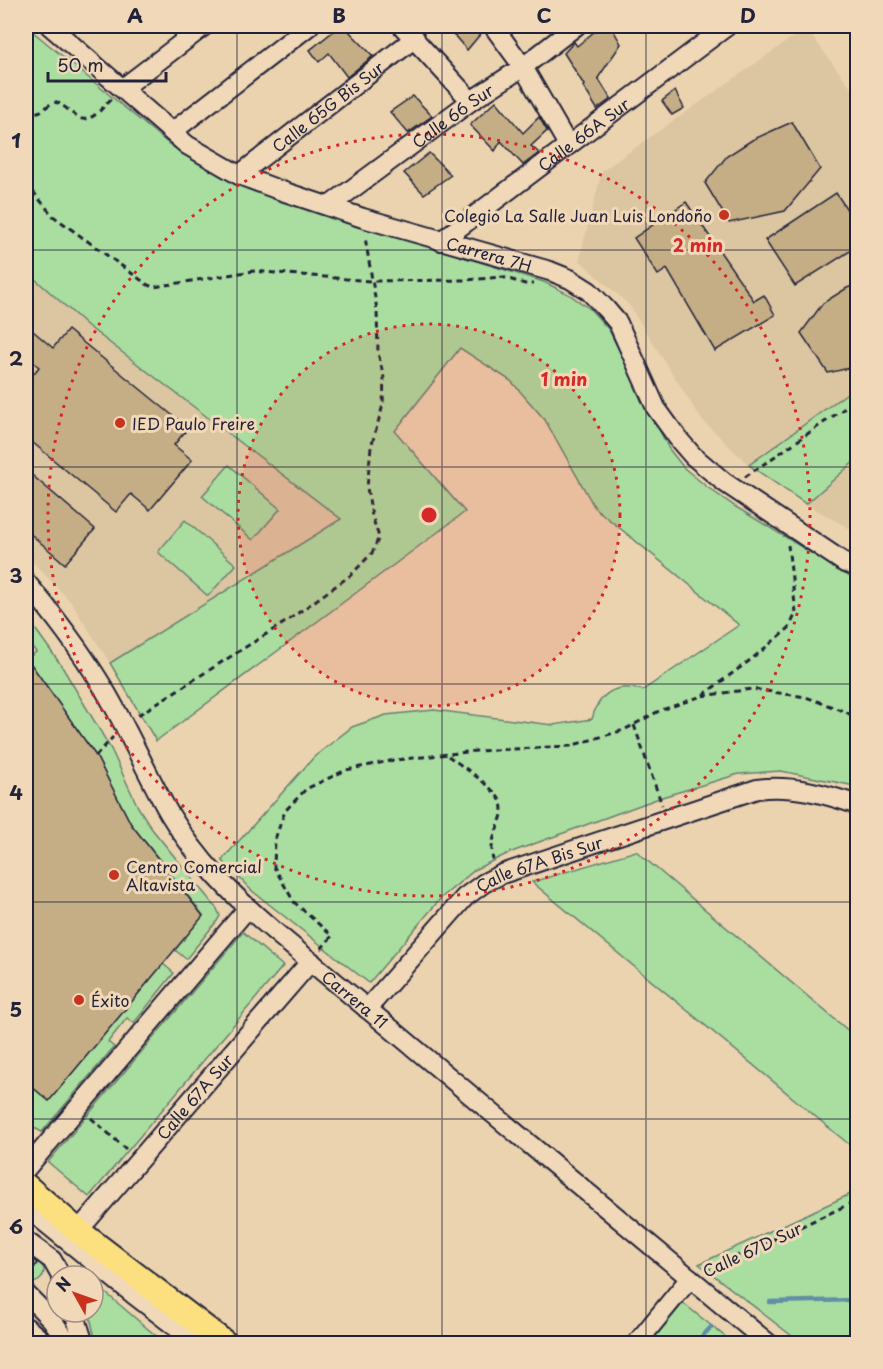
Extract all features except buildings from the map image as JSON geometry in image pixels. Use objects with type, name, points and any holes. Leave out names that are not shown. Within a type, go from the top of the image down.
[{"type":"main road","points":[[26,1186],[78,1231],[226,1344]]},
{"type":"street","name":"Carrera 7H","points":[[50,26],[196,151],[239,175],[363,218],[550,271],[570,279],[589,291],[618,323],[647,390],[667,425],[693,456],[731,487],[845,562],[858,567]]},
{"type":"street","points":[[172,132],[309,26]]},
{"type":"street","points":[[493,26],[523,67],[568,144]]},
{"type":"street","name":"Calle 66 Sur","points":[[329,206],[471,101],[523,67],[576,26]]},
{"type":"street","name":"Calle 66A Sur","points":[[441,241],[727,26]]},
{"type":"street","points":[[123,88],[200,27]]},
{"type":"street","points":[[408,32],[471,101]]},
{"type":"street","name":"Calle 65G Bis Sur","points":[[239,175],[408,32]]},
{"type":"street","name":"Carrera 11","points":[[26,582],[83,656],[124,724],[164,803],[203,861],[227,889],[311,962],[690,1278],[757,1340]]},
{"type":"street","name":"Calle 67A Bis Sur","points":[[368,1009],[465,897],[484,883],[497,877],[757,789],[782,787],[832,796],[858,805]]},
{"type":"street","points":[[26,1169],[248,909]]},
{"type":"street","name":"Calle 67A Sur","points":[[78,1231],[311,962]]},
{"type":"street","points":[[26,1207],[133,1294],[200,1344]]},
{"type":"street","points":[[26,1241],[54,1264]]},
{"type":"street","name":"Calle 67D Sur","points":[[636,1344],[690,1278]]},
{"type":"street","points":[[26,1294],[52,1320],[69,1344]]},
{"type":"street","points":[[175,1305],[200,1344]]},
{"type":"street","points":[[78,1324],[84,1344]]},
{"type":"street","points":[[26,1327],[46,1344]]},
{"type":"path","points":[[26,110],[34,113],[43,111],[54,102],[59,103],[78,118],[87,119],[96,114],[123,88]]},
{"type":"path","points":[[26,183],[53,216],[148,285],[253,271],[371,281],[466,280],[502,277],[533,285],[550,271]]},
{"type":"path","points":[[96,756],[124,724],[287,621],[351,575],[372,553],[379,537],[372,516],[367,488],[371,447],[383,405],[384,378],[378,353],[377,310],[366,250],[363,218]]},
{"type":"path","points":[[731,487],[858,399]]},
{"type":"path","points":[[702,696],[789,628],[796,613],[786,523]]},
{"type":"path","points":[[311,962],[332,936],[294,902],[274,867],[275,839],[285,811],[306,789],[346,770],[395,760],[447,754],[570,746],[624,730],[659,711],[702,696],[752,689],[806,697],[858,719]]},
{"type":"path","points":[[634,725],[667,819]]},
{"type":"path","points":[[447,754],[485,783],[501,801],[502,813],[491,851],[497,877]]},
{"type":"path","points":[[78,1107],[139,1160]]},
{"type":"path","name":"Calle 67D Sur","points":[[690,1278],[858,1200]]},
{"type":"shaded area","name":"Colegio La Salle Juan Luis Londoño","points":[[806,28],[857,96],[857,386],[749,465],[701,419],[629,305],[579,260],[602,171]]},
{"type":"shaded area","name":"IED Paulo Freire","points":[[26,271],[89,327],[341,519],[110,663],[70,601],[26,555]]},
{"type":"shaded area","points":[[857,459],[857,533],[806,504]]},
{"type":"green space","points":[[26,26],[170,145],[206,167],[238,183],[299,206],[544,282],[570,295],[590,309],[609,330],[669,449],[684,468],[736,507],[857,581],[857,788],[781,771],[739,774],[662,797],[509,853],[476,869],[441,898],[369,983],[251,890],[222,860],[314,757],[352,727],[386,715],[434,710],[553,725],[592,719],[596,708],[606,695],[616,689],[643,690],[739,625],[595,508],[545,420],[511,381],[460,348],[395,431],[465,512],[156,741],[110,663],[341,519],[89,327],[26,271]]},
{"type":"green space","points":[[857,386],[857,459],[806,504],[749,465]]},
{"type":"green space","points":[[229,465],[280,509],[253,540],[202,496]]},
{"type":"green space","points":[[185,520],[236,565],[208,596],[158,552]]},
{"type":"green space","points":[[26,616],[61,665],[111,749],[138,807],[152,829],[217,909],[220,916],[217,921],[186,959],[175,950],[203,915],[131,824],[96,756],[27,659],[36,652],[26,638]]},
{"type":"green space","points":[[636,851],[857,1038],[857,1151],[532,882]]},
{"type":"green space","points":[[243,932],[283,966],[89,1197],[48,1162]]},
{"type":"green space","points":[[163,964],[174,973],[134,1023],[127,1018],[108,1042],[114,1047],[42,1132],[26,1124],[26,1082],[49,1101]]},
{"type":"green space","points":[[857,1191],[857,1343],[801,1343],[699,1264]]},
{"type":"green space","points":[[39,1260],[44,1269],[43,1276],[36,1282],[26,1282]]},
{"type":"green space","points":[[105,1292],[165,1343],[96,1343],[92,1324],[105,1324]]},
{"type":"green space","points":[[683,1303],[733,1343],[650,1343]]},
{"type":"waterway","points":[[770,1302],[858,1300]]},
{"type":"waterway","points":[[695,1344],[711,1327]]},
{"type":"place","name":"Colegio La Salle Juan Luis Londoño","points":[[724,215]]},
{"type":"place","name":"IED Paulo Freire","points":[[120,423]]},
{"type":"place","name":"Centro Comercial Altavista","points":[[114,875]]},
{"type":"place","name":"Éxito","points":[[79,1000]]}]
